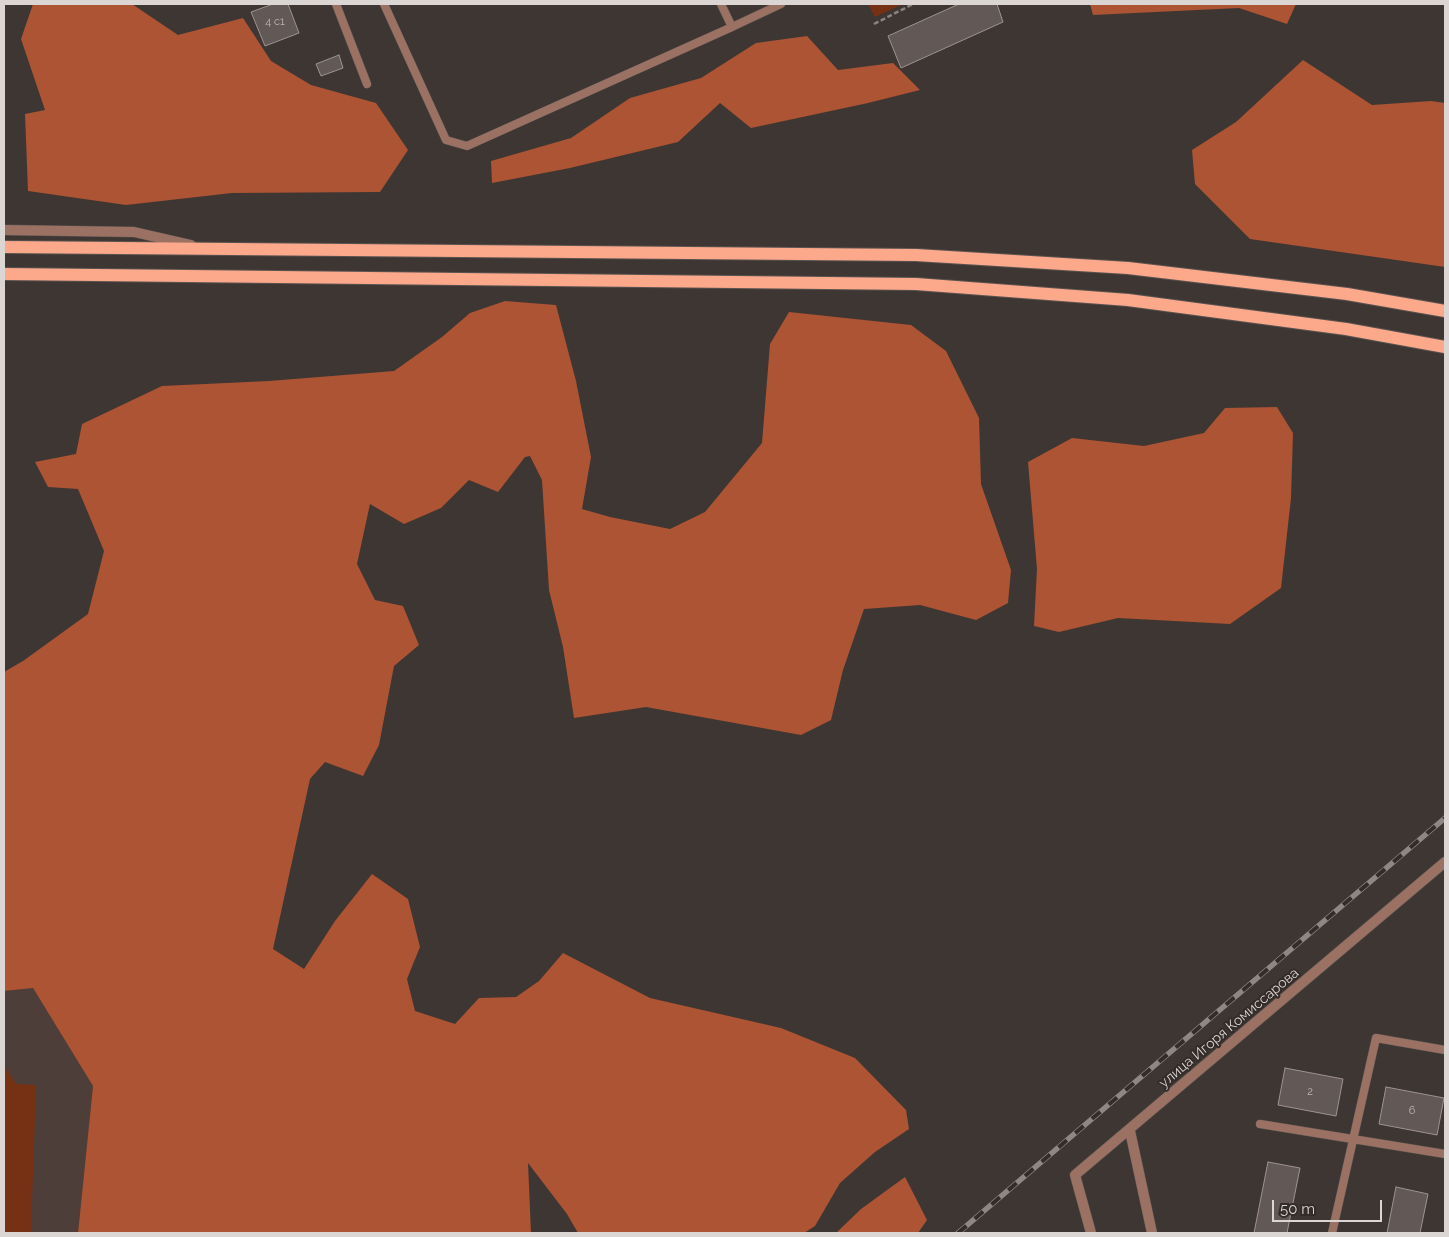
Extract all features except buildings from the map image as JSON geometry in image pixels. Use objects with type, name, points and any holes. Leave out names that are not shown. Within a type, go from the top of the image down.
[{"type":"main road","points":[[4,247],[916,255],[1128,268],[1347,294],[1445,311]]},
{"type":"main road","points":[[4,274],[916,284],[1128,300],[1346,329],[1445,347]]},
{"type":"street","points":[[4,230],[134,232],[210,249]]},
{"type":"street","name":"улица Игоря Комиссарова","points":[[1091,1233],[1075,1175],[1445,862]]},
{"type":"street","points":[[1130,1130],[1152,1233]]},
{"type":"lane","points":[[336,4],[368,84]]},
{"type":"lane","points":[[384,4],[446,140],[467,146],[732,28],[781,4]]},
{"type":"lane","points":[[721,4],[732,28]]},
{"type":"lane","points":[[1332,1233],[1376,1038],[1445,1050]]},
{"type":"lane","points":[[1260,1124],[1445,1154]]},
{"type":"path","points":[[874,24],[913,4]]},
{"type":"shaded area","points":[[33,4],[132,4],[178,35],[243,18],[271,61],[311,85],[376,103],[408,150],[380,192],[232,193],[126,205],[28,191],[25,114],[45,110],[21,39]]},
{"type":"shaded area","points":[[868,4],[903,4],[875,17]]},
{"type":"shaded area","points":[[1090,4],[1296,4],[1287,24],[1239,8],[1093,15]]},
{"type":"shaded area","points":[[807,36],[838,70],[893,63],[920,90],[751,128],[720,103],[678,142],[570,168],[492,183],[491,161],[571,138],[630,98],[701,78],[756,43]]},
{"type":"shaded area","points":[[1303,60],[1372,105],[1431,101],[1445,103],[1445,267],[1250,239],[1195,184],[1192,150],[1236,122]]},
{"type":"shaded area","points":[[505,301],[556,305],[576,381],[591,457],[582,509],[610,517],[670,529],[705,512],[762,443],[770,344],[789,312],[911,325],[946,351],[979,418],[981,484],[1011,570],[1008,603],[976,620],[920,605],[864,609],[843,670],[831,720],[801,735],[646,707],[574,718],[563,647],[549,590],[542,480],[530,456],[525,457],[498,492],[469,480],[441,508],[404,524],[370,504],[357,564],[375,600],[403,606],[419,645],[394,666],[379,745],[363,776],[325,762],[310,779],[273,949],[304,969],[335,921],[372,874],[408,899],[420,947],[407,979],[415,1011],[455,1024],[479,998],[516,997],[539,981],[563,953],[650,998],[781,1028],[855,1058],[906,1110],[909,1129],[875,1152],[840,1183],[815,1226],[804,1233],[578,1233],[567,1214],[528,1163],[531,1233],[78,1233],[93,1086],[33,988],[4,991],[4,672],[23,661],[88,614],[104,551],[78,489],[48,487],[35,462],[76,454],[82,424],[162,386],[269,381],[394,371],[442,337],[470,313]]},
{"type":"shaded area","points":[[1277,407],[1293,433],[1291,498],[1281,588],[1230,624],[1118,618],[1059,632],[1034,626],[1037,569],[1028,462],[1072,438],[1144,446],[1204,433],[1225,408]]},
{"type":"shaded area","points":[[33,988],[93,1086],[78,1233],[4,1233],[4,991]]},
{"type":"shaded area","points":[[4,1065],[16,1084],[36,1085],[31,1233],[4,1233]]},
{"type":"shaded area","points":[[905,1177],[927,1220],[918,1233],[836,1233],[861,1209]]},
{"type":"railway","points":[[958,1233],[1445,818]]}]
